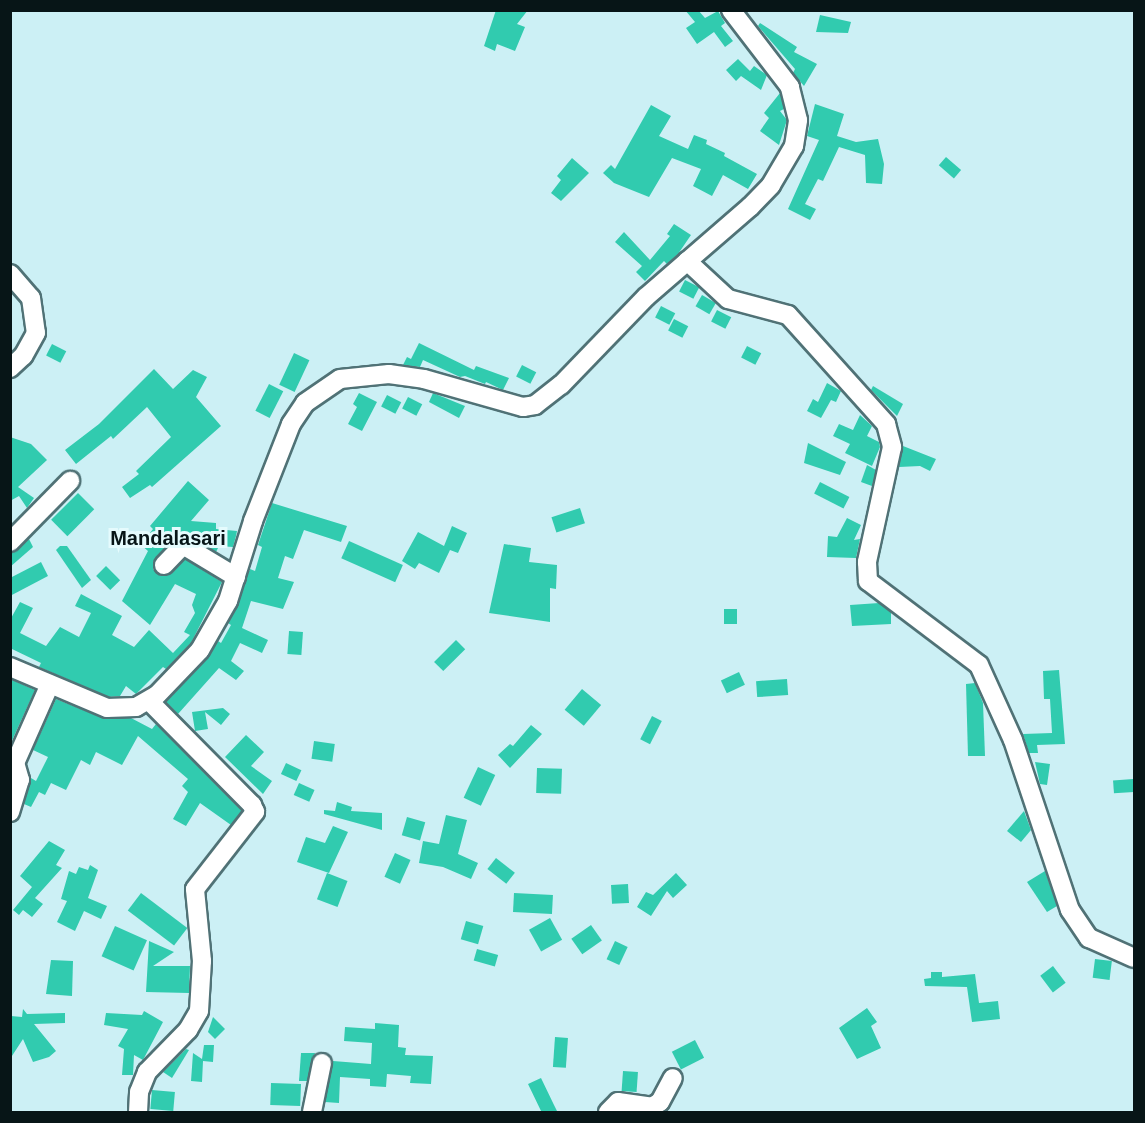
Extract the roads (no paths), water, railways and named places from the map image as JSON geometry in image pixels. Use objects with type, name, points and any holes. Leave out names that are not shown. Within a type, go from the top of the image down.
[{"type":"street","points":[[10,666],[107,708],[136,707],[149,701],[200,650],[228,601],[280,449],[305,403],[321,389],[340,379],[389,374],[462,386],[523,407],[535,405],[561,385],[646,297],[771,185],[794,146],[798,120],[790,87],[731,10]]},
{"type":"street","points":[[687,261],[728,298],[788,315],[886,424],[893,440],[891,459],[867,562],[868,580],[979,665],[1013,740],[1070,910],[1089,938],[1134,958]]},
{"type":"street","points":[[10,274],[31,298],[36,333],[23,356],[10,368]]},
{"type":"street","points":[[10,542],[70,481]]},
{"type":"street","points":[[164,565],[183,545],[236,577]]},
{"type":"street","points":[[10,812],[20,780],[15,763],[50,684]]},
{"type":"street","points":[[138,1113],[140,1092],[147,1072],[188,1030],[199,1011],[202,961],[195,897],[198,881],[255,812],[252,805],[149,701]]},
{"type":"street","points":[[312,1113],[322,1063]]},
{"type":"street","points":[[608,1113],[618,1102],[652,1107],[660,1102],[673,1078]]},
{"type":"district","name":"Mandalasari","points":[[168,538]]}]
